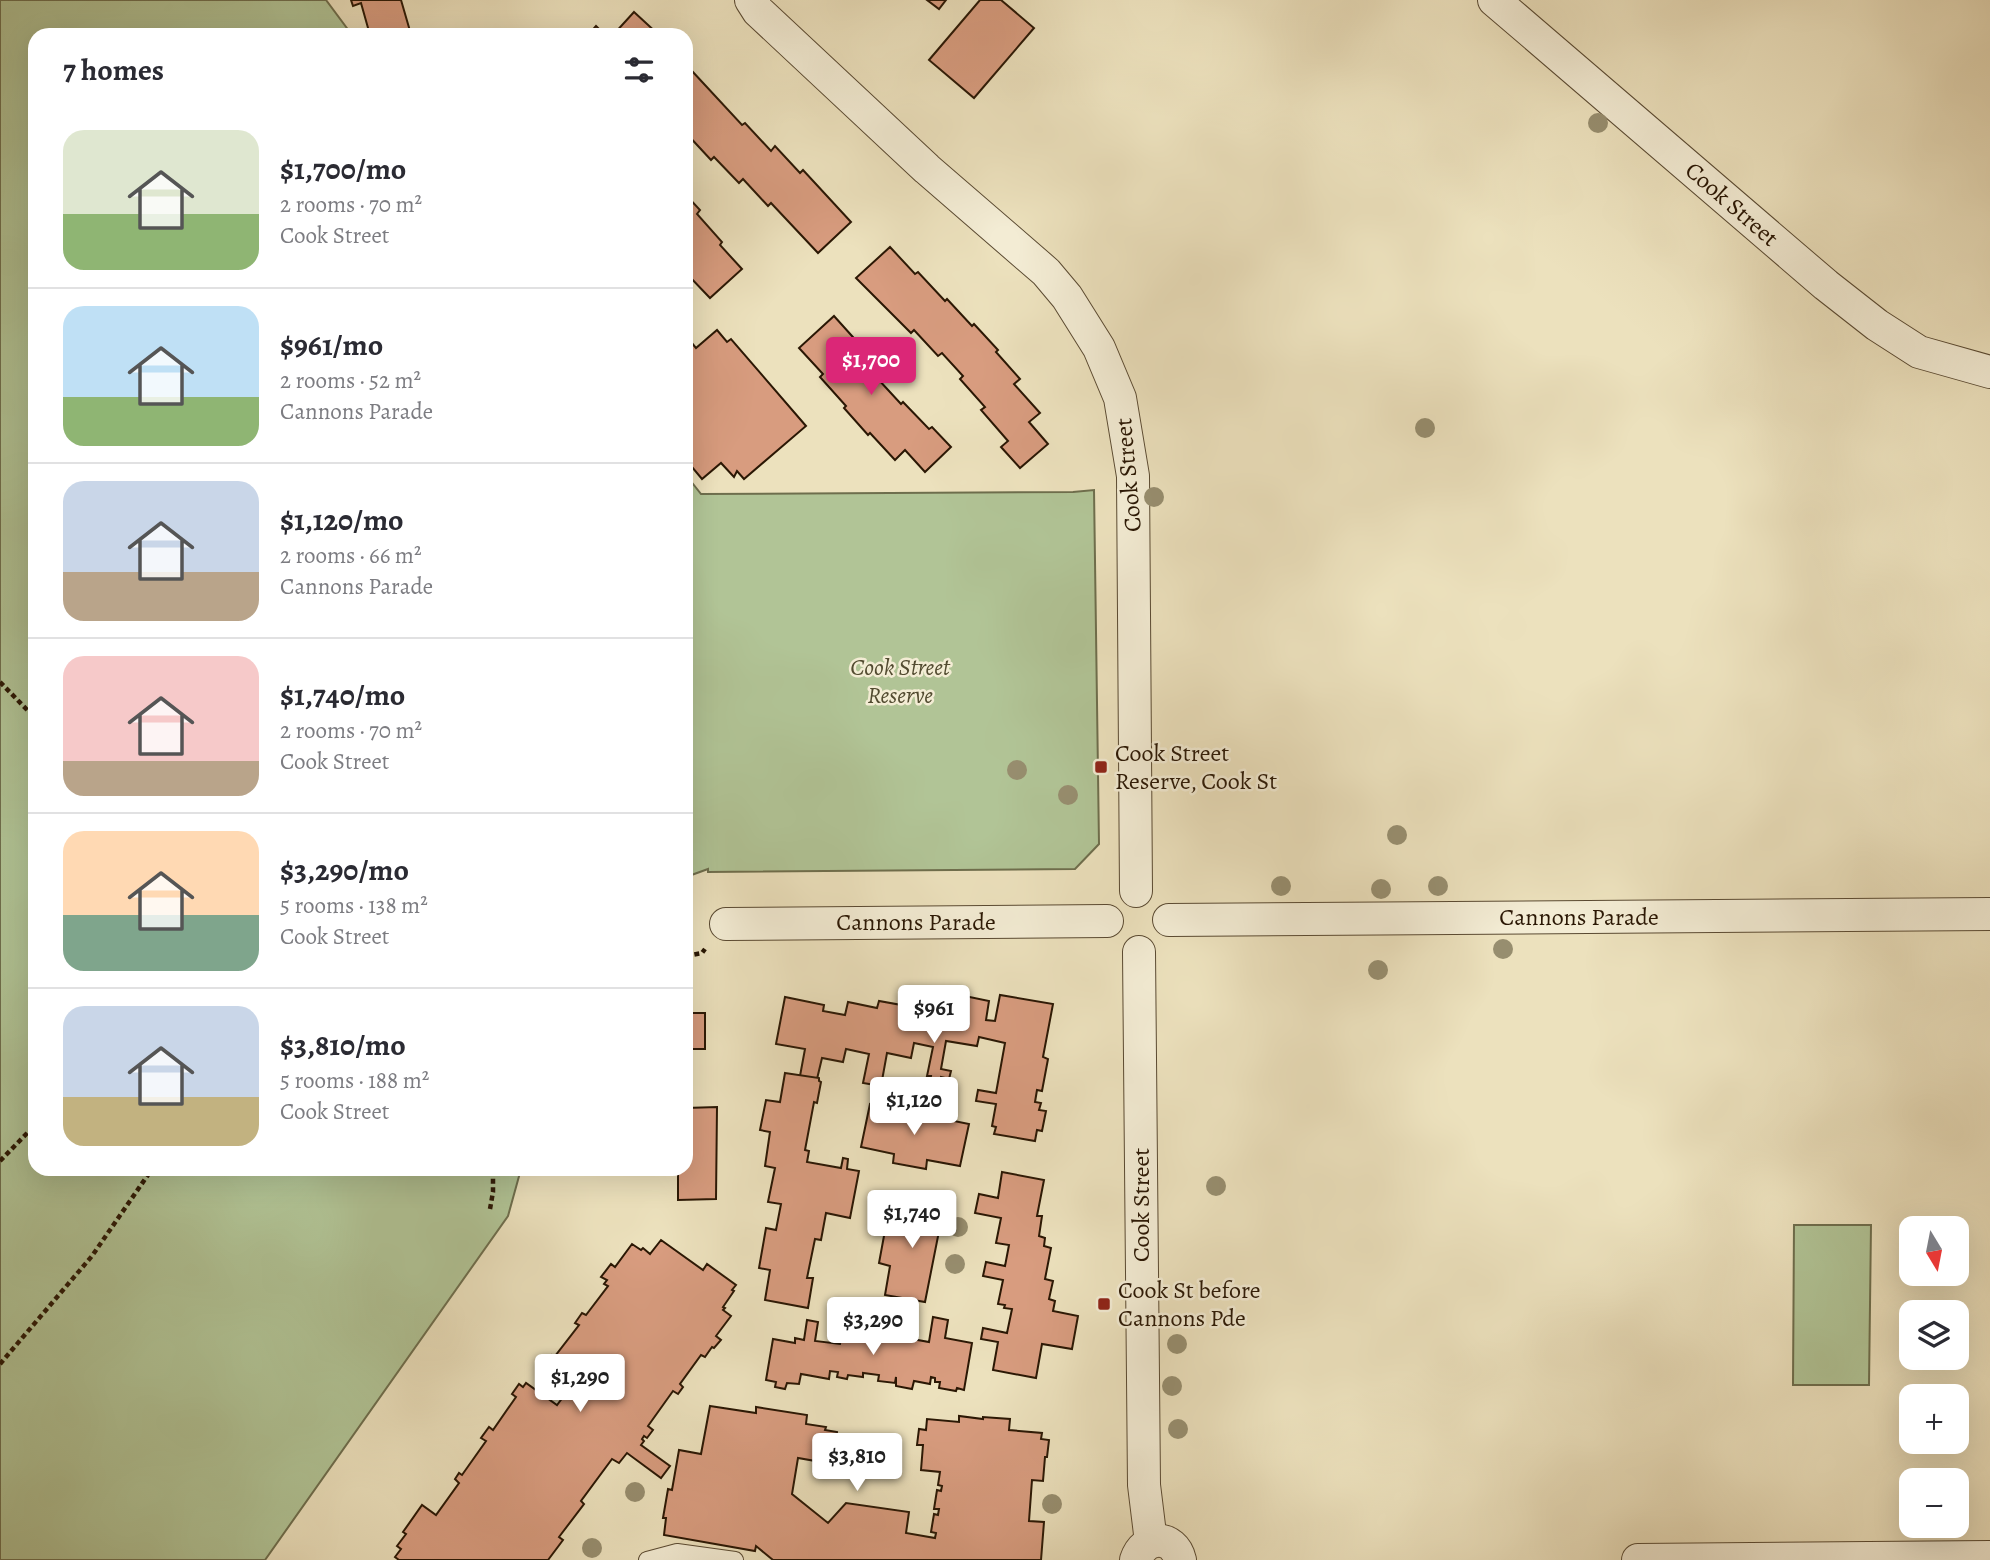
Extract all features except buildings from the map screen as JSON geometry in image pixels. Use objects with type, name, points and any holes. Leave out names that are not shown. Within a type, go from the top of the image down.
[{"type":"street","name":"Cook Street","points":[[751,0],[758,10],[928,169],[1046,272],[1067,297],[1099,348],[1120,398],[1133,476],[1136,891]]},
{"type":"street","name":"Cook Street","points":[[1494,0],[1816,276],[1877,325],[1919,352],[1990,372]]},
{"type":"street","points":[[1136,891],[1149,892],[1157,897],[1163,903],[1169,920],[1164,939],[1149,951],[1139,953],[1130,952],[1115,942],[1110,935],[1107,920],[1115,900],[1136,891]]},
{"type":"street","name":"Cannons Parade","points":[[1169,920],[1990,914]]},
{"type":"street","name":"Cannons Parade","points":[[726,924],[1107,920]]},
{"type":"street","name":"Cook Street","points":[[1139,953],[1143,1551]]},
{"type":"street","points":[[1143,1551],[1165,1542],[1177,1550],[1180,1560]]},
{"type":"street","points":[[1637,1560],[1990,1557]]},
{"type":"lane","points":[[647,1560],[677,1552],[735,1560]]},
{"type":"path","points":[[0,682],[28,711]]},
{"type":"path","points":[[0,1161],[28,1132]]},
{"type":"path","points":[[0,1364],[92,1256],[147,1176]]},
{"type":"path","points":[[490,1209],[493,1176]]},
{"type":"green space","points":[[0,0],[326,0],[347,28],[28,28],[28,1176],[519,1176],[508,1216],[265,1560],[0,1560]]},
{"type":"green space","name":"Cook Street Reserve","points":[[693,484],[701,494],[1094,490],[1099,844],[1075,869],[708,872],[708,869],[693,874]]},
{"type":"green space","points":[[1794,1225],[1871,1225],[1869,1385],[1793,1385]]},
{"type":"place","name":"Cook Street Reserve, Cook St","points":[[1101,767]]},
{"type":"place","name":"Cook St before Cannons Pde","points":[[1104,1304]]}]
